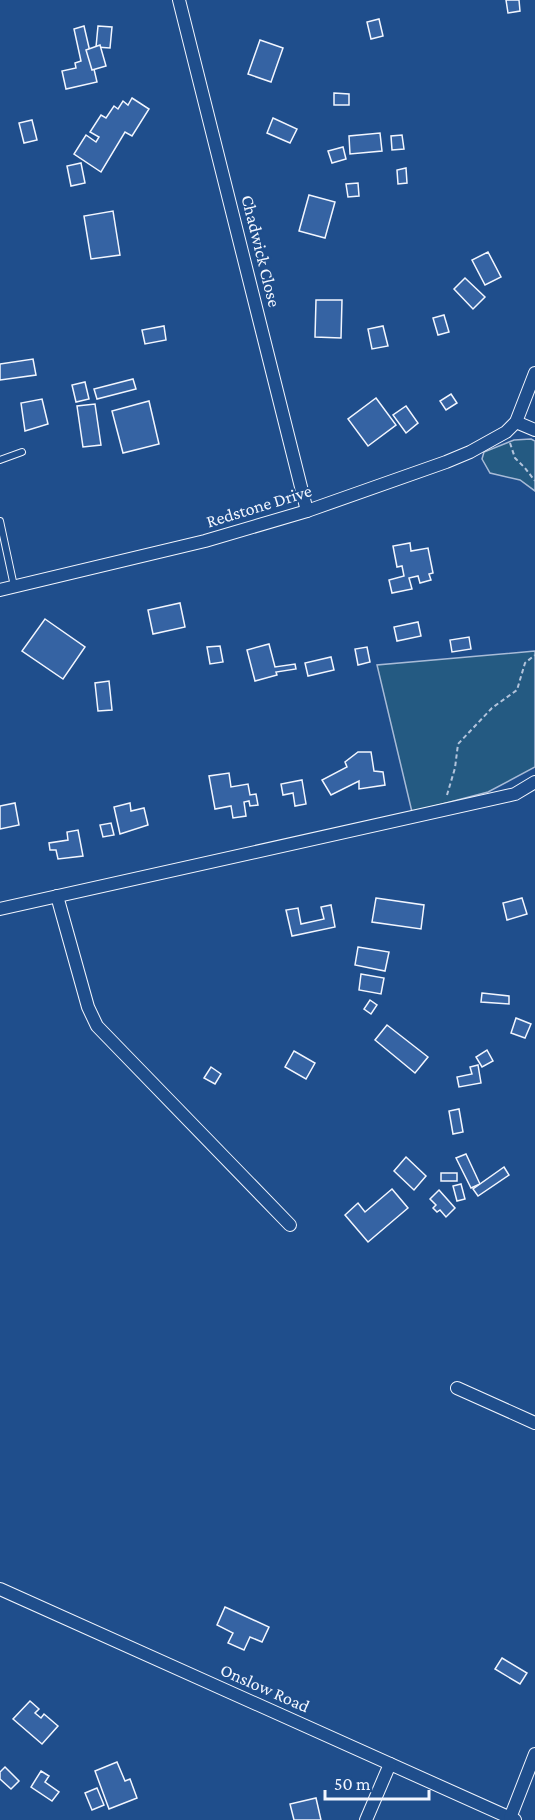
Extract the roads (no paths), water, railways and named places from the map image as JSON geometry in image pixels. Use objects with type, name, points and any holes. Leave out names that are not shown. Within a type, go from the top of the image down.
[{"type":"street","name":"Chadwick Close","points":[[179,0],[307,511]]},
{"type":"street","points":[[535,373],[516,422],[535,430]]},
{"type":"street","name":"Redstone Drive","points":[[0,590],[149,556],[307,511],[470,452],[506,432],[516,422]]},
{"type":"street","points":[[0,909],[515,794],[535,782]]},
{"type":"street","points":[[57,896],[88,1007],[97,1026],[290,1225]]},
{"type":"street","points":[[456,1388],[535,1424]]},
{"type":"street","name":"Onslow Road","points":[[0,1588],[513,1819]]},
{"type":"street","points":[[513,1819],[535,1754]]},
{"type":"street","points":[[366,1820],[390,1764]]},
{"type":"lane","points":[[0,460],[22,452]]},
{"type":"lane","points":[[0,520],[14,587]]}]
